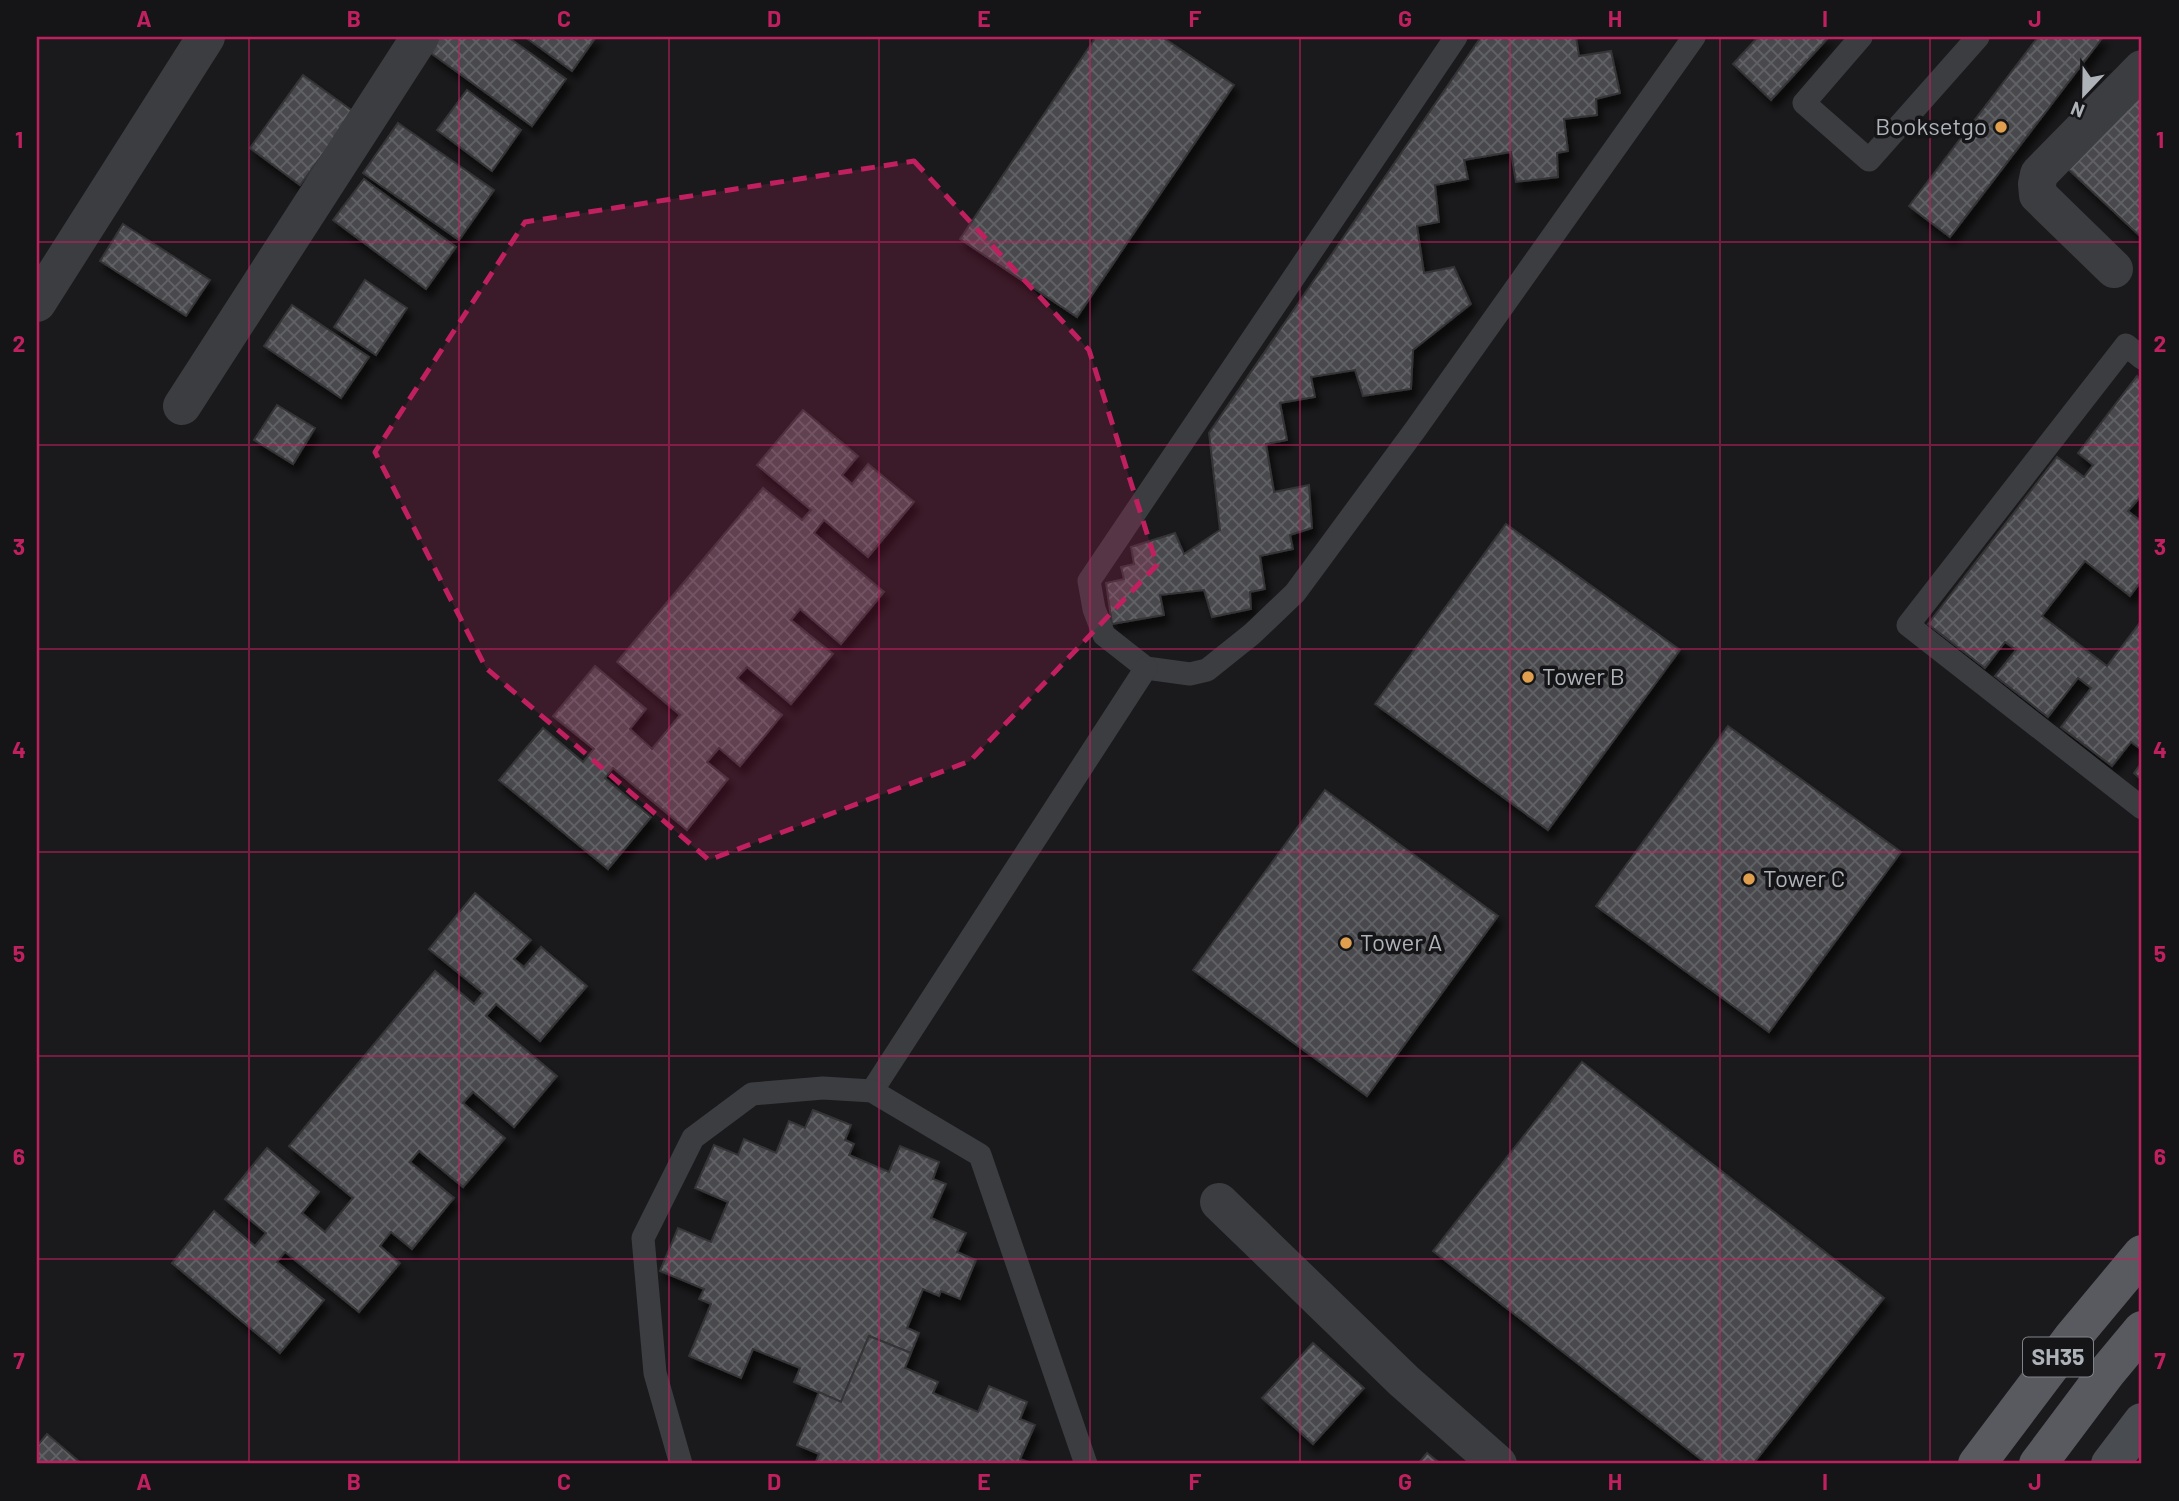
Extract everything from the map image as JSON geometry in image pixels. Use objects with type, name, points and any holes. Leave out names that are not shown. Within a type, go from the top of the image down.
[{"type":"main road","name":"SH35","points":[[1977,1464],[2072,1338],[2142,1254]]},
{"type":"main road","name":"SH35","points":[[2038,1464],[2142,1330]]},
{"type":"street","points":[[37,303],[206,37]]},
{"type":"street","points":[[182,406],[420,37]]},
{"type":"street","points":[[2114,269],[2038,194],[2037,184],[2039,174],[2142,69]]},
{"type":"street","points":[[1219,1202],[1404,1381],[1498,1464]]},
{"type":"street","points":[[2110,1464],[2142,1422]]},
{"type":"lane","points":[[1456,37],[1089,581],[1094,609],[1104,635],[1146,668],[1190,674],[1207,670],[1252,634],[1295,593],[1415,430],[1694,37]]},
{"type":"lane","points":[[1861,37],[1804,103],[1869,160],[1978,37]]},
{"type":"lane","points":[[2142,358],[2126,345],[1909,625],[2142,808]]},
{"type":"lane","points":[[872,1091],[1146,668]]},
{"type":"lane","points":[[681,1464],[655,1373],[643,1238],[693,1138],[752,1094],[823,1088],[872,1091],[980,1155],[1086,1464]]},
{"type":"highlighted area","points":[[914,161],[1089,350],[1157,565],[970,761],[709,860],[486,668],[375,452],[525,222]]},
{"type":"building","points":[[438,37],[508,37],[566,79],[532,126],[428,51]]},
{"type":"building","points":[[525,37],[596,37],[572,71]]},
{"type":"building","points":[[1096,37],[1162,37],[1234,85],[1077,317],[960,239]]},
{"type":"building","points":[[1481,37],[1576,37],[1579,56],[1611,51],[1620,93],[1596,99],[1597,115],[1564,119],[1568,151],[1557,153],[1558,177],[1516,182],[1511,152],[1464,160],[1468,179],[1435,185],[1439,222],[1417,226],[1424,273],[1454,267],[1471,304],[1413,350],[1411,389],[1363,396],[1355,370],[1311,377],[1315,397],[1280,403],[1287,440],[1266,444],[1274,492],[1309,485],[1312,528],[1290,535],[1293,549],[1260,556],[1265,589],[1250,592],[1251,609],[1212,617],[1204,590],[1160,595],[1164,615],[1112,624],[1106,583],[1124,579],[1121,567],[1134,564],[1131,547],[1175,533],[1184,554],[1220,530],[1209,433]]},
{"type":"building","points":[[1758,37],[1829,37],[1771,100],[1733,64]]},
{"type":"building","points":[[2038,37],[2103,37],[1950,237],[1909,206]]},
{"type":"building","points":[[303,75],[354,112],[300,185],[250,148]]},
{"type":"building","points":[[467,90],[521,130],[492,171],[437,130]]},
{"type":"building","points":[[2142,90],[2142,238],[2068,169]]},
{"type":"building","points":[[398,123],[494,190],[459,240],[363,173]]},
{"type":"building","points":[[364,179],[456,247],[426,289],[333,220]]},
{"type":"building","points":[[123,224],[210,280],[186,316],[100,261]]},
{"type":"building","points":[[365,280],[407,308],[376,355],[334,327]]},
{"type":"building","points":[[292,305],[369,357],[341,398],[264,346]]},
{"type":"building","points":[[2137,376],[2142,381],[2142,495],[2128,511],[2142,522],[2142,580],[2130,596],[2085,561],[2042,616],[2107,666],[2142,620],[2142,750],[2131,742],[2112,766],[2061,727],[2091,688],[2078,678],[2048,717],[1995,676],[2016,650],[2005,642],[1985,668],[1928,624],[2057,457],[2084,477],[2093,465],[2078,453]]},
{"type":"building","points":[[277,405],[315,428],[293,464],[254,440]]},
{"type":"building","points":[[803,410],[858,456],[842,475],[852,484],[868,464],[914,502],[868,557],[824,520],[814,533],[884,592],[841,644],[800,609],[791,620],[833,654],[791,704],[747,667],[737,678],[782,715],[740,766],[719,748],[707,762],[728,779],[687,830],[613,768],[605,778],[651,817],[608,869],[499,780],[543,728],[583,762],[594,749],[553,716],[595,666],[646,709],[630,729],[652,749],[680,715],[617,662],[763,488],[802,520],[811,510],[757,465]]},
{"type":"building","name":"Tower B","points":[[1506,524],[1680,650],[1548,830],[1375,704]]},
{"type":"building","name":"Tower C","points":[[1728,726],[1901,852],[1769,1032],[1596,906]]},
{"type":"building","points":[[2142,762],[2142,780],[2134,773]]},
{"type":"building","name":"Tower A","points":[[1325,790],[1498,916],[1367,1096],[1193,970]]},
{"type":"building","points":[[475,893],[531,940],[514,959],[524,967],[541,947],[587,986],[540,1041],[496,1004],[486,1016],[557,1076],[514,1127],[473,1092],[463,1103],[505,1138],[463,1187],[419,1151],[410,1162],[454,1198],[412,1249],[391,1232],[380,1246],[400,1263],[359,1312],[285,1252],[277,1262],[324,1300],[280,1353],[172,1263],[214,1211],[255,1246],[266,1233],[225,1199],[267,1148],[319,1192],[302,1213],[325,1232],[353,1198],[289,1146],[435,971],[474,1004],[483,993],[429,949]]},
{"type":"building","points":[[1582,1062],[1884,1298],[1753,1464],[1707,1464],[1433,1251]]},
{"type":"building","points":[[813,1110],[851,1125],[845,1140],[854,1144],[849,1155],[889,1172],[900,1146],[939,1162],[933,1179],[946,1184],[931,1218],[966,1233],[957,1252],[976,1260],[960,1299],[941,1291],[939,1296],[923,1289],[907,1328],[919,1333],[911,1353],[869,1336],[841,1402],[794,1382],[800,1368],[753,1349],[741,1378],[689,1356],[711,1304],[699,1299],[704,1289],[660,1271],[678,1228],[711,1242],[728,1202],[695,1188],[714,1145],[738,1155],[744,1139],[776,1153],[789,1121],[805,1128]]},
{"type":"building","points":[[869,1336],[911,1353],[905,1368],[938,1382],[933,1393],[978,1412],[989,1386],[1027,1402],[1020,1419],[1035,1425],[1020,1459],[1034,1464],[815,1464],[819,1454],[797,1445],[819,1392],[841,1402]]},
{"type":"building","points":[[1313,1343],[1364,1388],[1313,1444],[1262,1398]]},
{"type":"building","points":[[47,1434],[82,1464],[37,1464],[37,1446]]},
{"type":"building","points":[[1427,1453],[1441,1464],[1418,1464]]},
{"type":"place","name":"Booksetgo","points":[[2001,127]]},
{"type":"place","name":"Tower B","points":[[1528,677]]},
{"type":"place","name":"Tower C","points":[[1749,879]]},
{"type":"place","name":"Tower A","points":[[1346,943]]}]
